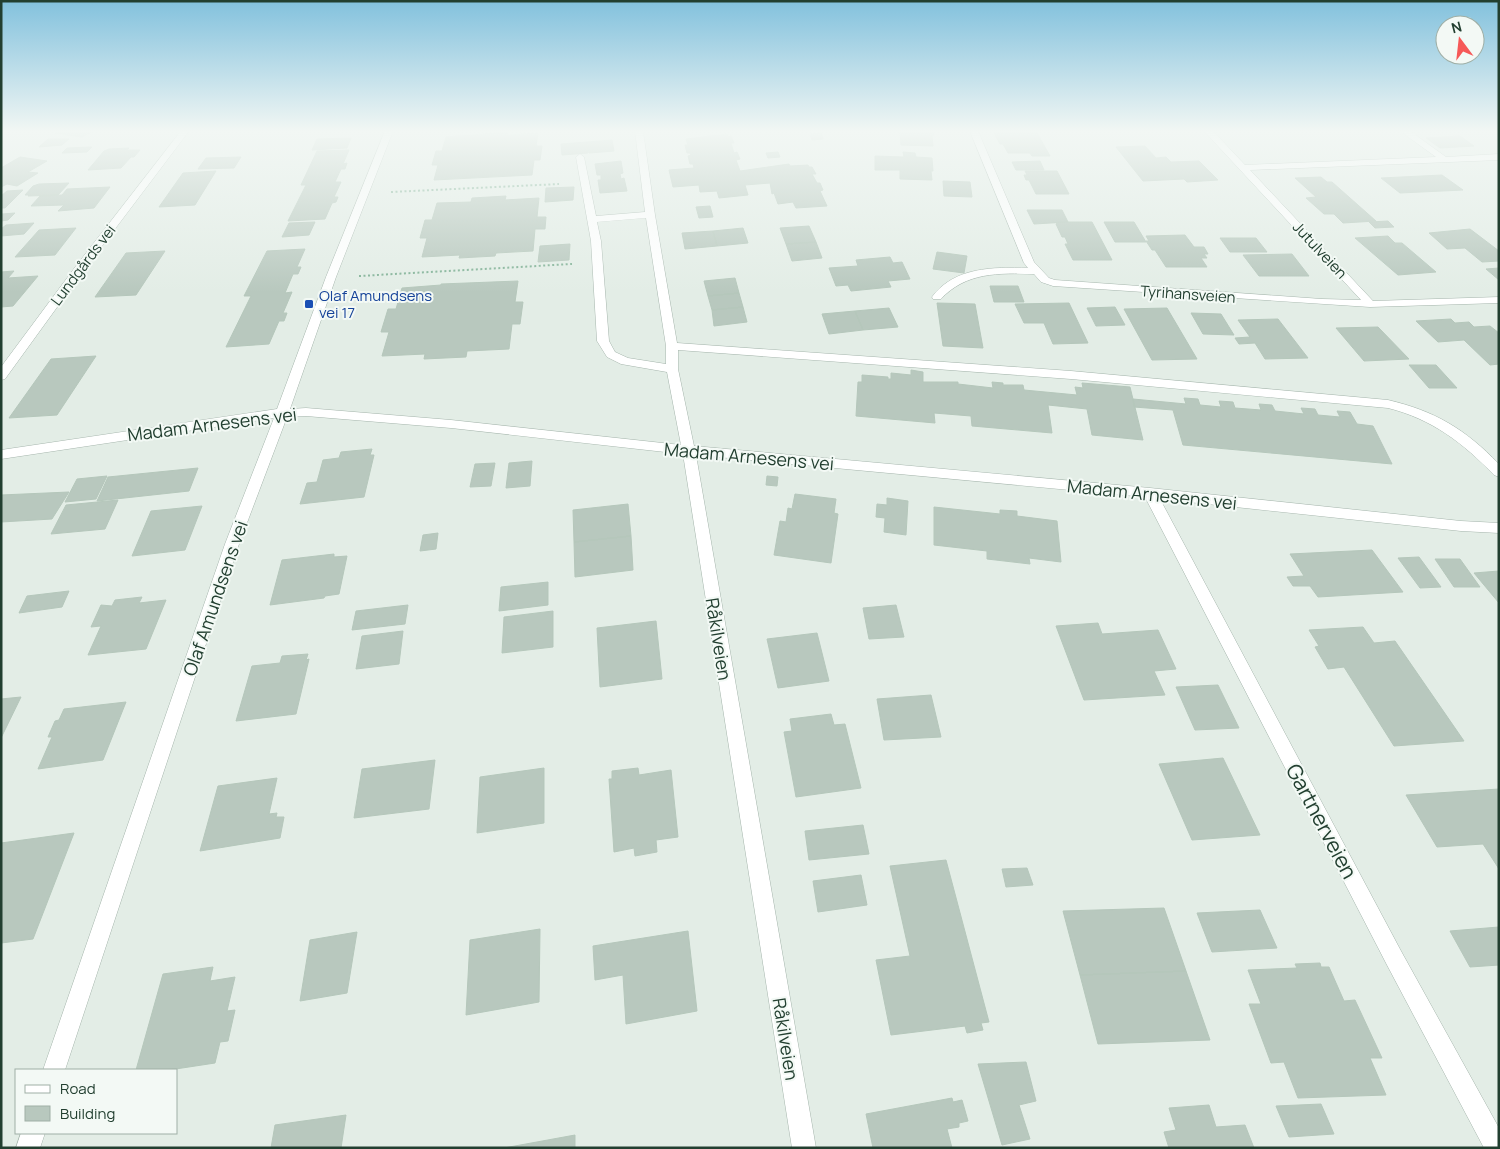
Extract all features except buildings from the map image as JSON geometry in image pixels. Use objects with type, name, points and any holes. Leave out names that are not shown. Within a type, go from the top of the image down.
[{"type":"street","name":"Lundgårds vei","points":[[1,376],[144,185]]},
{"type":"street","name":"Olaf Amundsens vei","points":[[54,1069],[232,544],[277,430],[281,414],[331,277],[368,185]]},
{"type":"street","points":[[585,185],[597,262],[603,341],[611,354],[625,361],[672,370]]},
{"type":"street","name":"Råkilveien","points":[[647,185],[672,346],[672,370],[688,450],[804,1148]]},
{"type":"street","points":[[938,296],[942,290],[968,276],[991,270],[1034,271],[1023,250],[996,185]]},
{"type":"street","name":"Jutulveien","points":[[1259,185],[1370,304]]},
{"type":"street","points":[[592,219],[650,215]]},
{"type":"street","name":"Tyrihansveien","points":[[1034,271],[1044,280],[1052,283],[1210,295],[1370,304],[1499,300]]},
{"type":"street","points":[[672,346],[1071,375],[1388,404],[1410,409],[1434,418],[1481,453],[1499,472]]},
{"type":"street","name":"Madam Arnesens vei","points":[[1,455],[281,414],[306,412],[451,424],[688,450],[1150,493],[1460,526],[1499,528]]},
{"type":"street","name":"Gartnerveien","points":[[1150,493],[1352,879],[1497,1148]]},
{"type":"street","points":[[28,1148],[33,1134]]},
{"type":"path","points":[[388,192],[550,185]]},
{"type":"path","points":[[359,276],[597,262]]},
{"type":"place","name":"Olaf Amundsens vei 17","points":[[309,304]]}]
